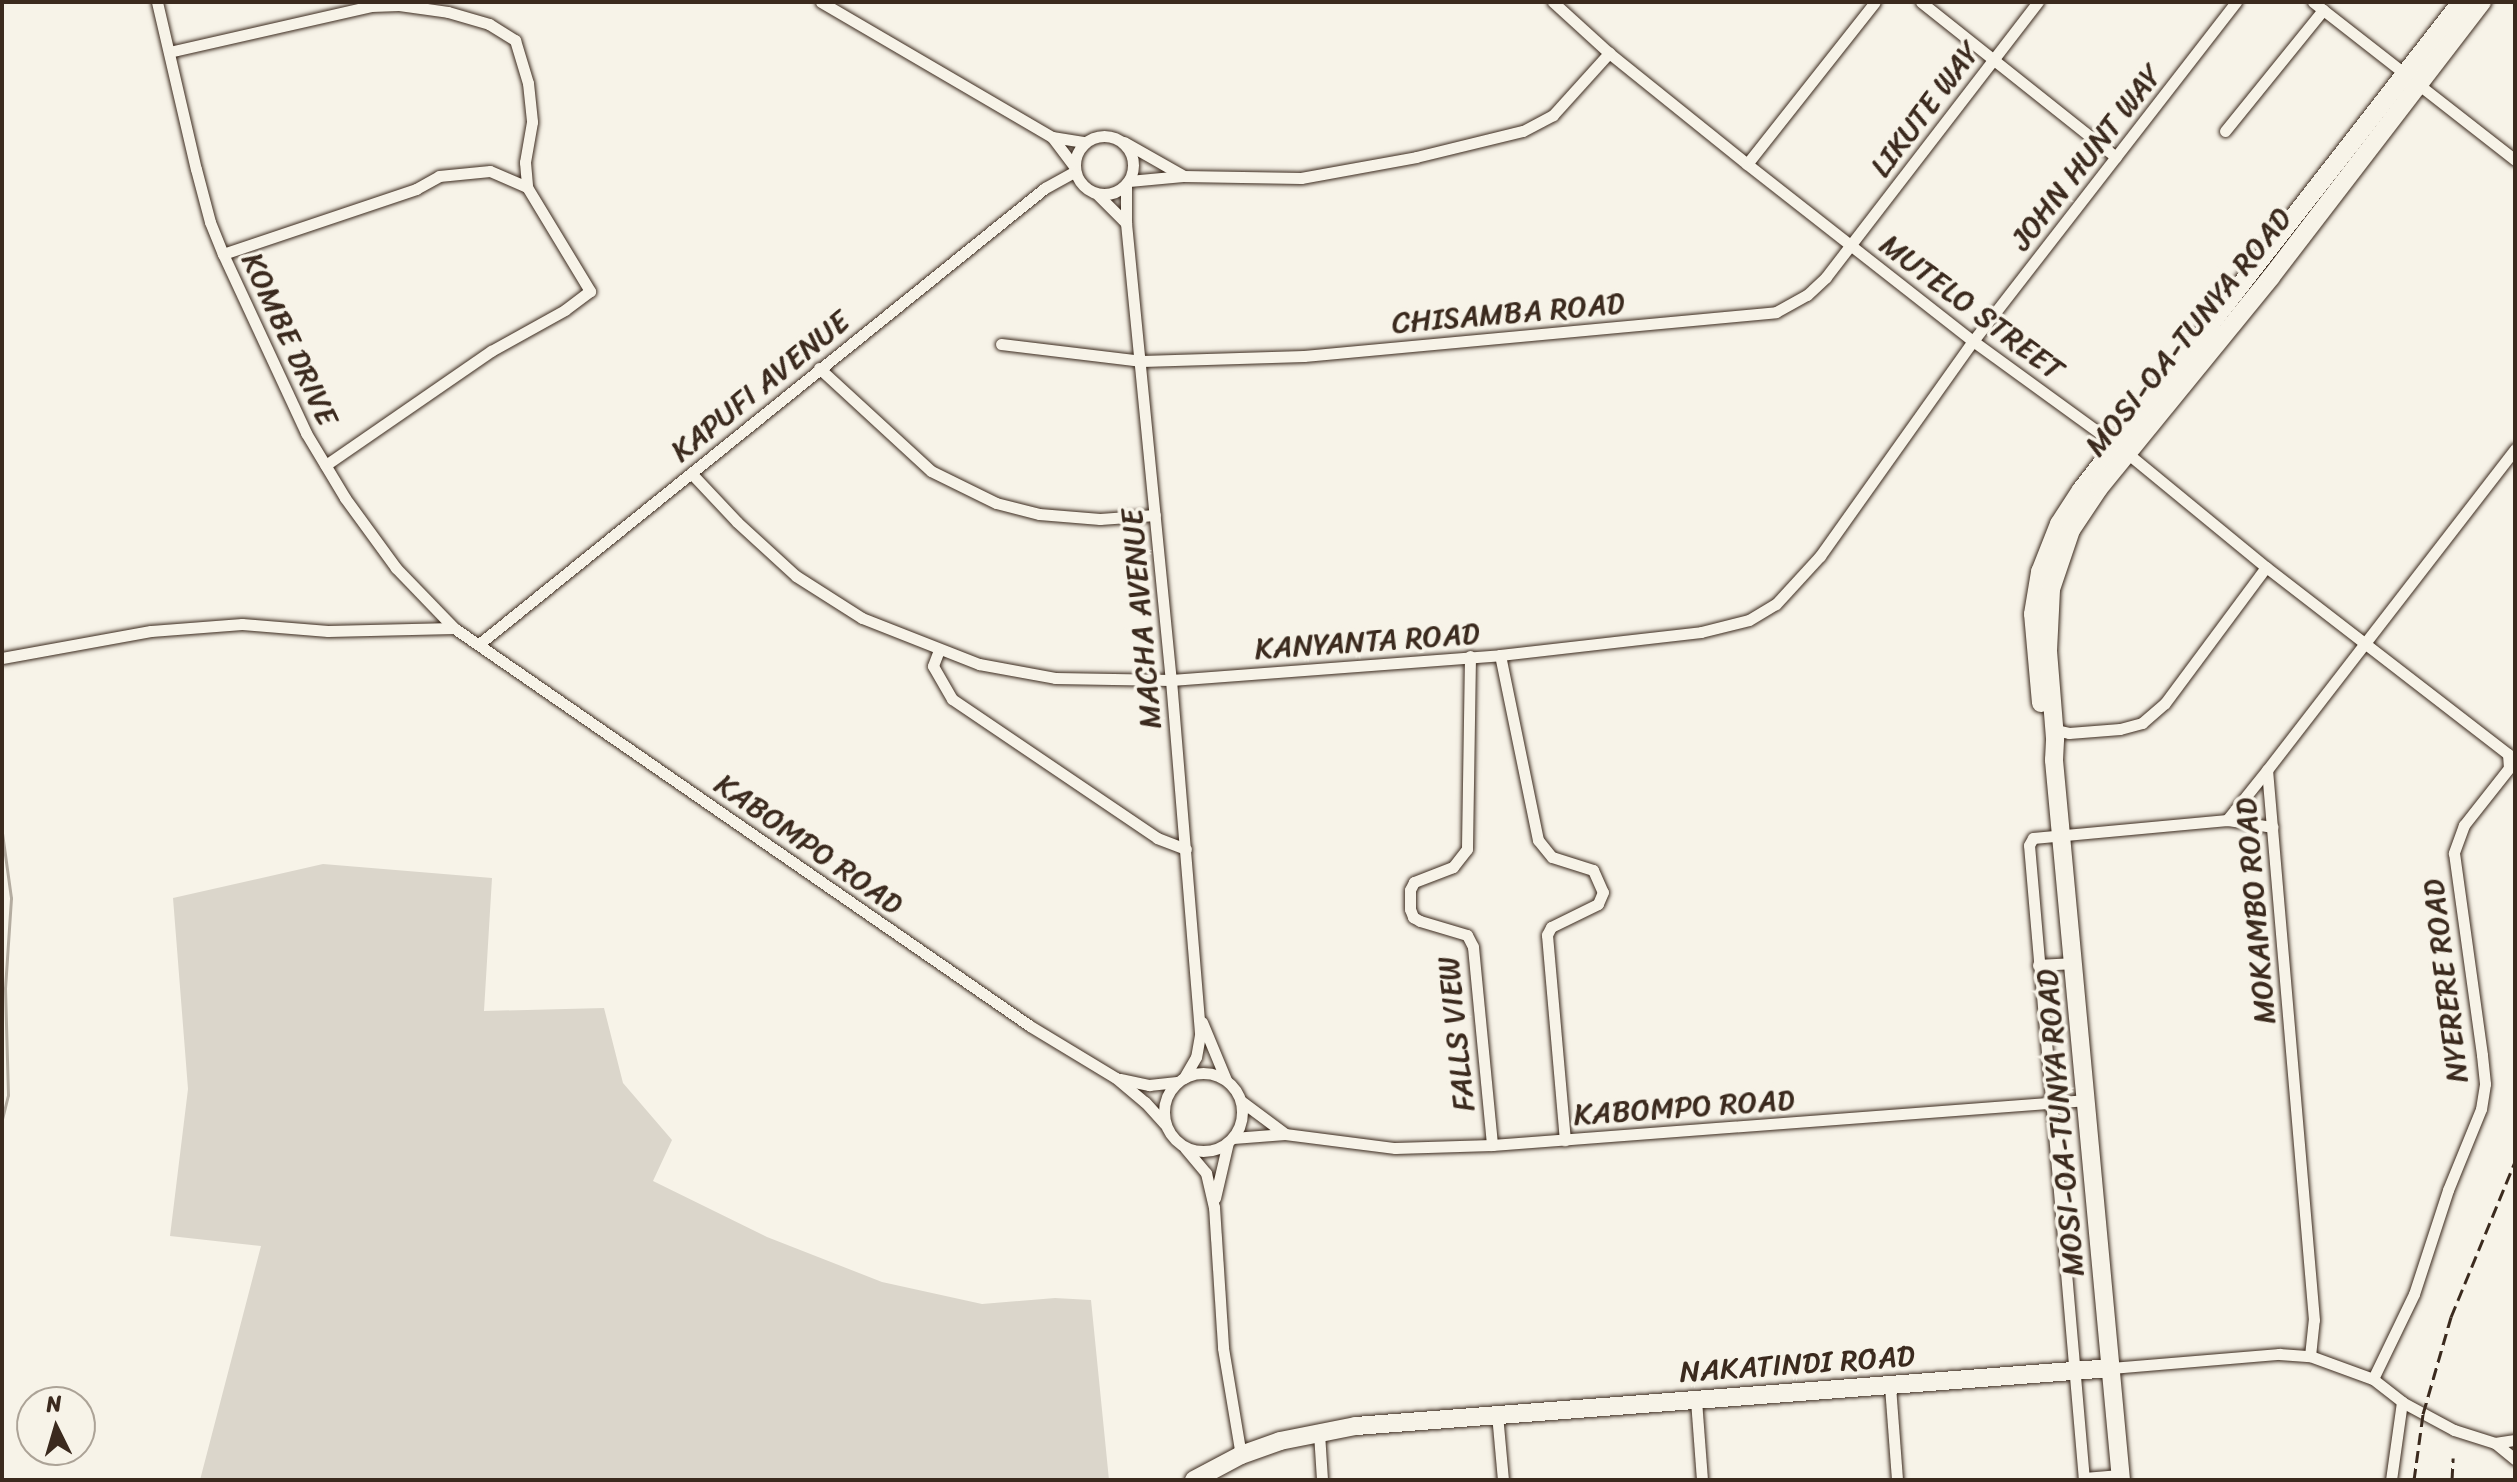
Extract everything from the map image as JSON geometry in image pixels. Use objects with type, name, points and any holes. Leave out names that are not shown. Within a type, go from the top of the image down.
[{"type":"highway","name":"MOSI-OA-TUNYA ROAD","points":[[2121,1478],[2054,760],[2056,735],[2033,614],[2040,572],[2059,524],[2081,490],[2122,449],[2410,79],[2461,2]]},
{"type":"highway","name":"MOSI-OA-TUNYA ROAD","points":[[2410,79],[2482,2]]},
{"type":"highway","name":"NAKATINDI ROAD","points":[[1194,1480],[1241,1455],[1280,1441],[1356,1426],[2111,1368]]},
{"type":"street","name":"KOMBE DRIVE","points":[[157,2],[210,222],[300,420],[345,498],[396,568],[454,628],[479,644]]},
{"type":"street","points":[[821,2],[1052,137],[1085,142],[1103,136],[1120,140],[1183,176]]},
{"type":"street","name":"MUTELO STREET","points":[[1553,2],[1609,53],[1747,164],[1973,341],[2122,449],[2366,645]]},
{"type":"street","points":[[1747,164],[1875,2]]},
{"type":"street","points":[[1921,2],[2116,157]]},
{"type":"street","name":"LIKUTE WAY","points":[[1851,246],[2038,2]]},
{"type":"street","name":"JOHN HUNT WAY","points":[[1973,341],[2236,2]]},
{"type":"street","points":[[169,52],[371,6],[422,7],[489,24],[515,40],[528,83],[532,122],[525,162],[527,187],[590,287],[588,294],[491,351],[326,465]]},
{"type":"street","points":[[2225,131],[2318,6],[2515,160]]},
{"type":"street","points":[[1052,137],[1087,190],[1097,194],[1108,195],[1127,183],[1183,176],[1301,178],[1416,157],[1523,131],[1553,115],[1609,53]]},
{"type":"street","points":[[1120,140],[1133,163],[1127,183]]},
{"type":"street","points":[[1074,169],[1085,142]]},
{"type":"street","name":"KAPUFI AVENUE","points":[[479,644],[819,368],[1045,188],[1074,169]]},
{"type":"street","points":[[223,254],[416,189],[439,176],[490,171],[527,187]]},
{"type":"street","name":"MACHA AVENUE","points":[[1127,183],[1126,223],[1142,361],[1200,1035],[1196,1057],[1181,1080]]},
{"type":"street","points":[[1097,194],[1126,223]]},
{"type":"street","name":"CHISAMBA ROAD","points":[[1001,344],[1142,361],[1304,356],[1776,312],[1807,295],[1851,246]]},
{"type":"street","name":"KANYANTA ROAD","points":[[691,473],[737,522],[796,576],[862,618],[979,664],[1055,678],[1171,680],[1500,655],[1701,632],[1749,620],[1776,604],[1820,556],[1973,341]]},
{"type":"street","points":[[819,368],[931,471],[996,503],[1039,514],[1100,519],[1155,515]]},
{"type":"street","name":"MOKAMBO ROAD","points":[[2310,1356],[2314,1320],[2267,770],[2515,449]]},
{"type":"street","points":[[2056,735],[2120,729],[2142,723],[2165,703],[2266,567]]},
{"type":"street","points":[[2,658],[151,631],[242,624],[328,631],[454,628]]},
{"type":"street","name":"KABOMPO ROAD","points":[[479,644],[1030,1026],[1116,1078],[1165,1124]]},
{"type":"street","name":"NYERERE ROAD","points":[[2366,645],[2508,754],[2510,761],[2464,825],[2454,853],[2482,1055],[2485,1084],[2481,1109],[2448,1190],[2414,1294],[2373,1379]]},
{"type":"street","points":[[939,650],[933,666],[952,699],[1157,838],[1186,849]]},
{"type":"street","points":[[1500,655],[1538,840],[1552,857],[1593,870],[1603,892],[1598,904],[1551,927],[1547,935],[1565,1140]]},
{"type":"street","name":"FALLS VIEW","points":[[1470,656],[1467,849],[1453,867],[1414,882],[1410,890],[1410,909],[1413,917],[1420,921],[1467,935],[1473,947],[1492,1145]]},
{"type":"street","points":[[2227,820],[2267,770]]},
{"type":"street","points":[[2121,1478],[2084,1479],[2029,845],[2033,838],[2227,820],[2272,827]]},
{"type":"street","points":[[2038,965],[2074,963]]},
{"type":"street","name":"MACHA AVENUE","points":[[1198,1010],[1227,1080]]},
{"type":"street","points":[[1214,1207],[1231,1140],[1243,1114],[1241,1101],[1227,1080],[1202,1073],[1181,1080],[1164,1104],[1165,1124],[1174,1140],[1206,1173],[1214,1207],[1223,1348],[1241,1455]]},
{"type":"street","name":"KABOMPO ROAD","points":[[1116,1078],[1149,1085],[1181,1080]]},
{"type":"street","name":"KABOMPO ROAD","points":[[1231,1140],[1285,1134],[1395,1148],[1492,1145],[2087,1100]]},
{"type":"street","name":"KABOMPO ROAD","points":[[1241,1101],[1285,1134]]},
{"type":"street","points":[[1185,1148],[1211,1151],[1231,1140]]},
{"type":"street","name":"NAKATINDI ROAD","points":[[2111,1368],[2279,1354],[2310,1356],[2373,1379],[2402,1402],[2454,1430],[2495,1443]]},
{"type":"street","points":[[1890,1386],[1897,1480]]},
{"type":"street","points":[[1696,1400],[1702,1480]]},
{"type":"street","points":[[2391,1480],[2402,1402]]},
{"type":"street","points":[[1497,1414],[1503,1480]]},
{"type":"street","points":[[1319,1433],[1322,1480]]},
{"type":"street","points":[[2495,1443],[2515,1440]]},
{"type":"street","points":[[2495,1443],[2515,1459]]},
{"type":"shaded area","points":[[323,864],[492,878],[484,1011],[604,1008],[623,1083],[672,1140],[653,1181],[767,1237],[882,1282],[982,1304],[1055,1298],[1091,1300],[1109,1480],[200,1480],[261,1246],[170,1236],[188,1089],[173,898]]},
{"type":"waterway","points":[[2,833],[11,898],[5,988],[8,1095],[2,1119]]},
{"type":"railway","points":[[2414,1480],[2423,1414],[2451,1317],[2515,1162]]},
{"type":"railway","points":[[2452,1480],[2453,1458]]}]
